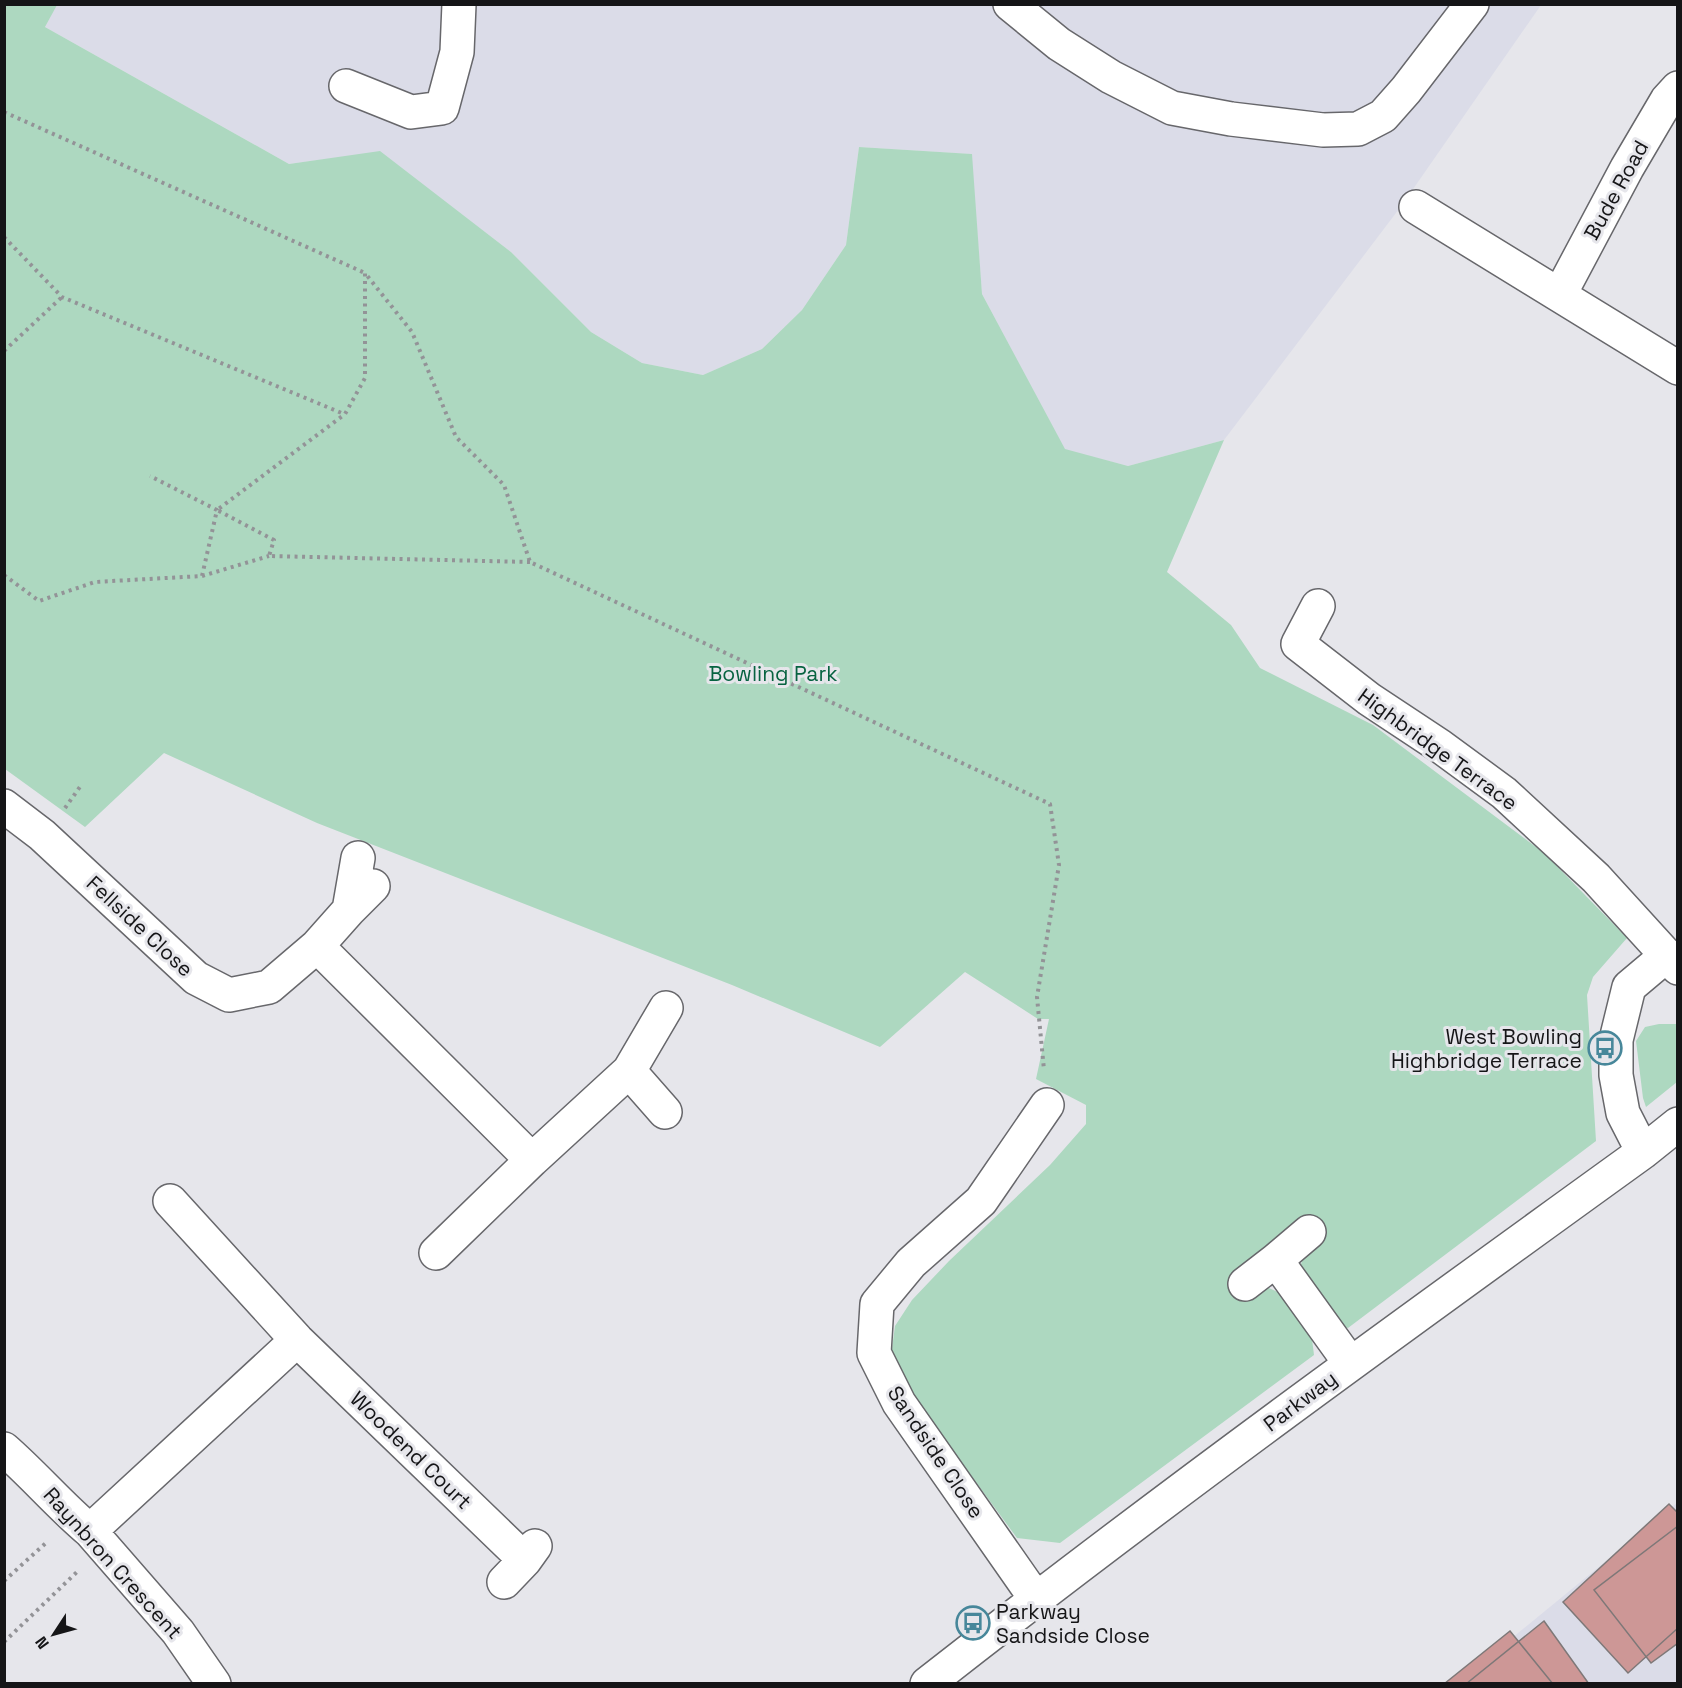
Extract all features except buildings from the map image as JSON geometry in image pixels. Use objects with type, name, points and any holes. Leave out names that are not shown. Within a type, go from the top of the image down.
[{"type":"street","points":[[346,86],[411,112],[442,108],[457,52],[459,4]]},
{"type":"street","points":[[1010,4],[1059,44],[1093,66],[1172,108],[1231,119],[1323,130],[1359,129],[1383,116],[1406,90],[1472,4]]},
{"type":"street","name":"Bude Road","points":[[1560,294],[1627,168],[1667,100],[1677,88]]},
{"type":"street","points":[[1416,207],[1677,368]]},
{"type":"street","name":"Highbridge Terrace","points":[[1318,606],[1298,644],[1369,699],[1440,746],[1504,793],[1596,879],[1672,961]]},
{"type":"street","name":"Fellside Close","points":[[4,806],[42,835],[196,978],[229,995],[269,987],[317,946],[349,910],[365,872]]},
{"type":"street","points":[[317,946],[532,1160]]},
{"type":"street","points":[[1643,1152],[1623,1113],[1616,1075],[1616,1040],[1629,987],[1672,961]]},
{"type":"street","points":[[436,1252],[629,1071],[666,1008]]},
{"type":"street","points":[[629,1071],[664,1112]]},
{"type":"street","name":"Sandside Close","points":[[1036,1599],[899,1403],[874,1353],[877,1304],[911,1263],[981,1201],[1047,1105]]},
{"type":"street","name":"Parkway","points":[[927,1683],[1350,1363],[1643,1152],[1677,1124]]},
{"type":"street","name":"Woodend Court","points":[[170,1201],[297,1340],[521,1562]]},
{"type":"street","points":[[1245,1284],[1309,1232]]},
{"type":"street","points":[[1276,1260],[1350,1363]]},
{"type":"street","points":[[89,1532],[297,1340]]},
{"type":"street","name":"Raynbron Crescent","points":[[4,1449],[89,1532],[178,1632],[214,1683]]},
{"type":"path","points":[[4,112],[365,273],[412,332],[456,437],[504,485],[530,562]]},
{"type":"path","points":[[4,237],[62,297],[345,414]]},
{"type":"path","points":[[202,576],[217,510],[345,414],[365,378],[365,273]]},
{"type":"path","points":[[4,351],[62,297]]},
{"type":"path","points":[[150,476],[274,540],[269,556]]},
{"type":"path","points":[[4,575],[39,601],[95,582],[202,576],[269,556],[530,562],[1050,804],[1059,865],[1037,997],[1047,1105]]},
{"type":"path","points":[[4,1581],[89,1532]]},
{"type":"path","points":[[4,1642],[89,1532]]},
{"type":"shaded area","points":[[57,4],[1541,5],[1402,205],[1224,440],[1128,466],[1065,450],[982,294],[971,154],[859,147],[846,245],[802,310],[762,349],[703,375],[642,363],[591,332],[511,252],[380,152],[289,164],[45,27]]},
{"type":"shaded area","points":[[1677,1503],[1677,1683],[1456,1684],[1662,1515]]},
{"type":"green space","name":"Bowling Park","points":[[5,5],[57,5],[45,27],[289,164],[380,151],[511,252],[591,332],[642,363],[703,375],[762,349],[802,310],[846,245],[859,147],[972,154],[982,294],[1065,449],[1128,466],[1224,440],[1167,572],[1231,625],[1260,668],[1373,725],[1544,853],[1627,938],[1593,977],[1587,995],[1596,1141],[1348,1328],[1329,1323],[1299,1271],[1305,1251],[1270,1252],[1228,1285],[1233,1293],[1269,1288],[1293,1299],[1311,1331],[1314,1355],[1060,1543],[1017,1538],[900,1379],[891,1356],[895,1326],[912,1300],[949,1261],[1050,1165],[1086,1124],[1086,1105],[1036,1079],[1049,1019],[1038,1019],[965,972],[880,1047],[732,985],[317,823],[164,753],[85,827],[5,769]]},
{"type":"green space","points":[[1677,1024],[1677,1082],[1646,1107],[1636,1041],[1645,1027]]},
{"type":"place","name":"West Bowling Highbridge Terrace","points":[[1605,1048]]},
{"type":"place","name":"Parkway Sandside Close","points":[[973,1623]]}]
